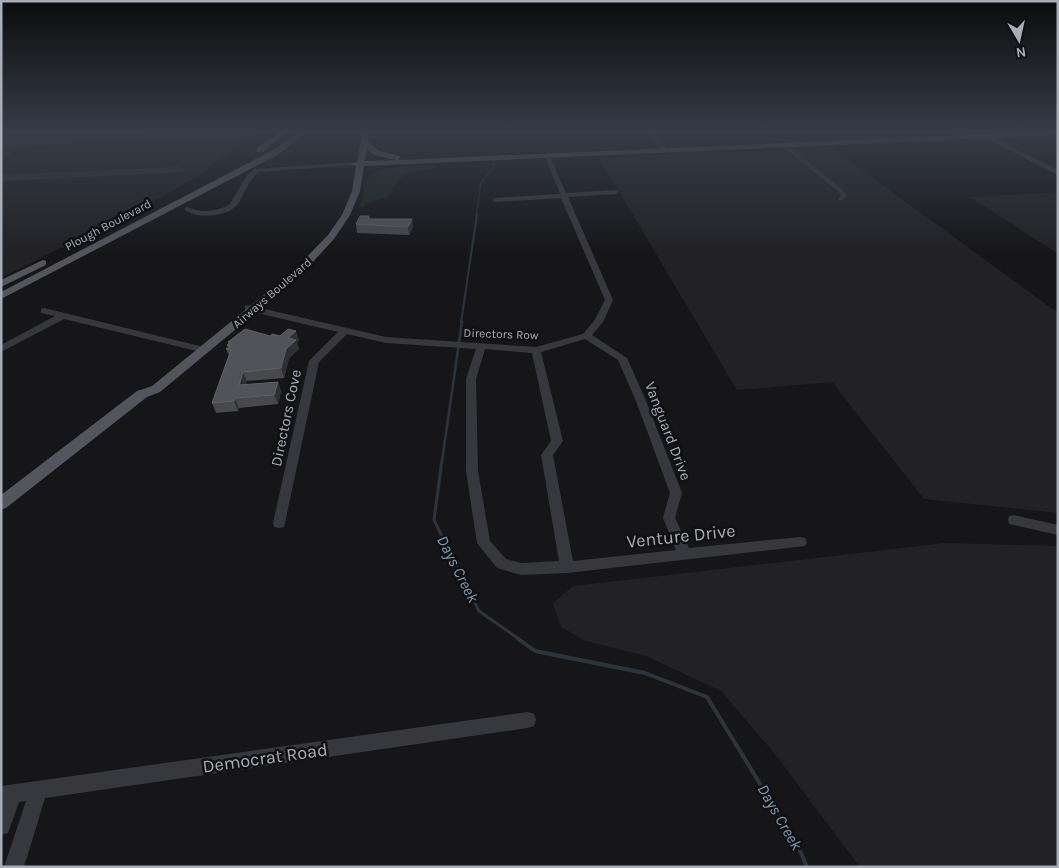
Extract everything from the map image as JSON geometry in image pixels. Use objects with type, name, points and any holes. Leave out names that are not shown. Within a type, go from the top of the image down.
[{"type":"main road","name":"Plough Boulevard","points":[[1,284],[222,172]]},
{"type":"main road","name":"Plough Boulevard","points":[[1,296],[239,172]]},
{"type":"main road","name":"Airways Boulevard","points":[[352,194],[355,172]]},
{"type":"main road","name":"Airways Boulevard","points":[[1,504],[142,394],[156,389],[201,349],[308,264],[341,222],[357,183],[356,172]]},
{"type":"main road","points":[[357,183],[369,173],[375,172]]},
{"type":"street","points":[[187,209],[198,213],[223,210],[235,203],[248,178],[255,172]]},
{"type":"street","points":[[553,172],[610,300],[598,322],[586,336]]},
{"type":"street","points":[[817,172],[824,180],[832,183],[843,193],[841,199]]},
{"type":"street","points":[[495,200],[616,192]]},
{"type":"street","name":"Directors Row","points":[[251,309],[386,340],[536,350],[586,336]]},
{"type":"street","points":[[44,311],[201,349]]},
{"type":"street","points":[[1,349],[62,316]]},
{"type":"street","name":"Directors Cove","points":[[279,523],[314,360],[344,331]]},
{"type":"street","name":"Vanguard Drive","points":[[586,336],[622,358],[641,401],[676,493],[669,518],[685,555]]},
{"type":"street","name":"Venture Drive","points":[[476,347],[471,379],[472,471],[484,543],[502,564],[521,569],[566,567],[800,542]]},
{"type":"street","points":[[536,350],[557,441],[548,455],[566,567]]},
{"type":"street","points":[[1014,520],[1058,530]]},
{"type":"street","name":"Democrat Road","points":[[7,795],[528,720]]},
{"type":"street","points":[[14,867],[38,790]]},
{"type":"street","points":[[1,826],[7,795]]},
{"type":"shaded area","points":[[1,172],[205,172],[160,198],[1,278]]},
{"type":"shaded area","points":[[378,172],[415,172],[400,178],[391,190],[394,191],[386,196],[389,196],[388,198],[369,202],[363,207],[359,207],[366,181]]},
{"type":"shaded area","points":[[607,172],[864,172],[1058,313],[1058,513],[924,499],[832,382],[737,390]]},
{"type":"shaded area","points":[[1058,192],[1058,254],[970,197]]},
{"type":"shaded area","points":[[945,543],[1058,546],[1058,867],[860,867],[775,754],[721,691],[646,656],[586,641],[561,627],[553,603],[573,586]]},
{"type":"building","points":[[360,216],[369,216],[368,219],[412,219],[408,227],[356,224]]},
{"type":"building","points":[[245,329],[270,336],[272,334],[280,336],[288,329],[296,331],[288,338],[296,340],[286,349],[281,368],[243,372],[239,385],[278,382],[274,395],[235,398],[234,401],[212,403],[231,350],[226,349],[230,346],[227,345],[231,342],[228,342]]},
{"type":"waterway","name":"Days Creek","points":[[476,215],[481,183],[490,172]]},
{"type":"waterway","name":"Days Creek","points":[[461,323],[477,214]]},
{"type":"waterway","name":"Days Creek","points":[[442,461],[462,322]]},
{"type":"waterway","name":"Days Creek","points":[[442,460],[434,520],[479,611],[519,639]]},
{"type":"waterway","name":"Days Creek","points":[[517,638],[535,651],[645,673],[707,697],[798,846],[807,867]]},
{"type":"taxiway","points":[[1,178],[146,172]]}]
